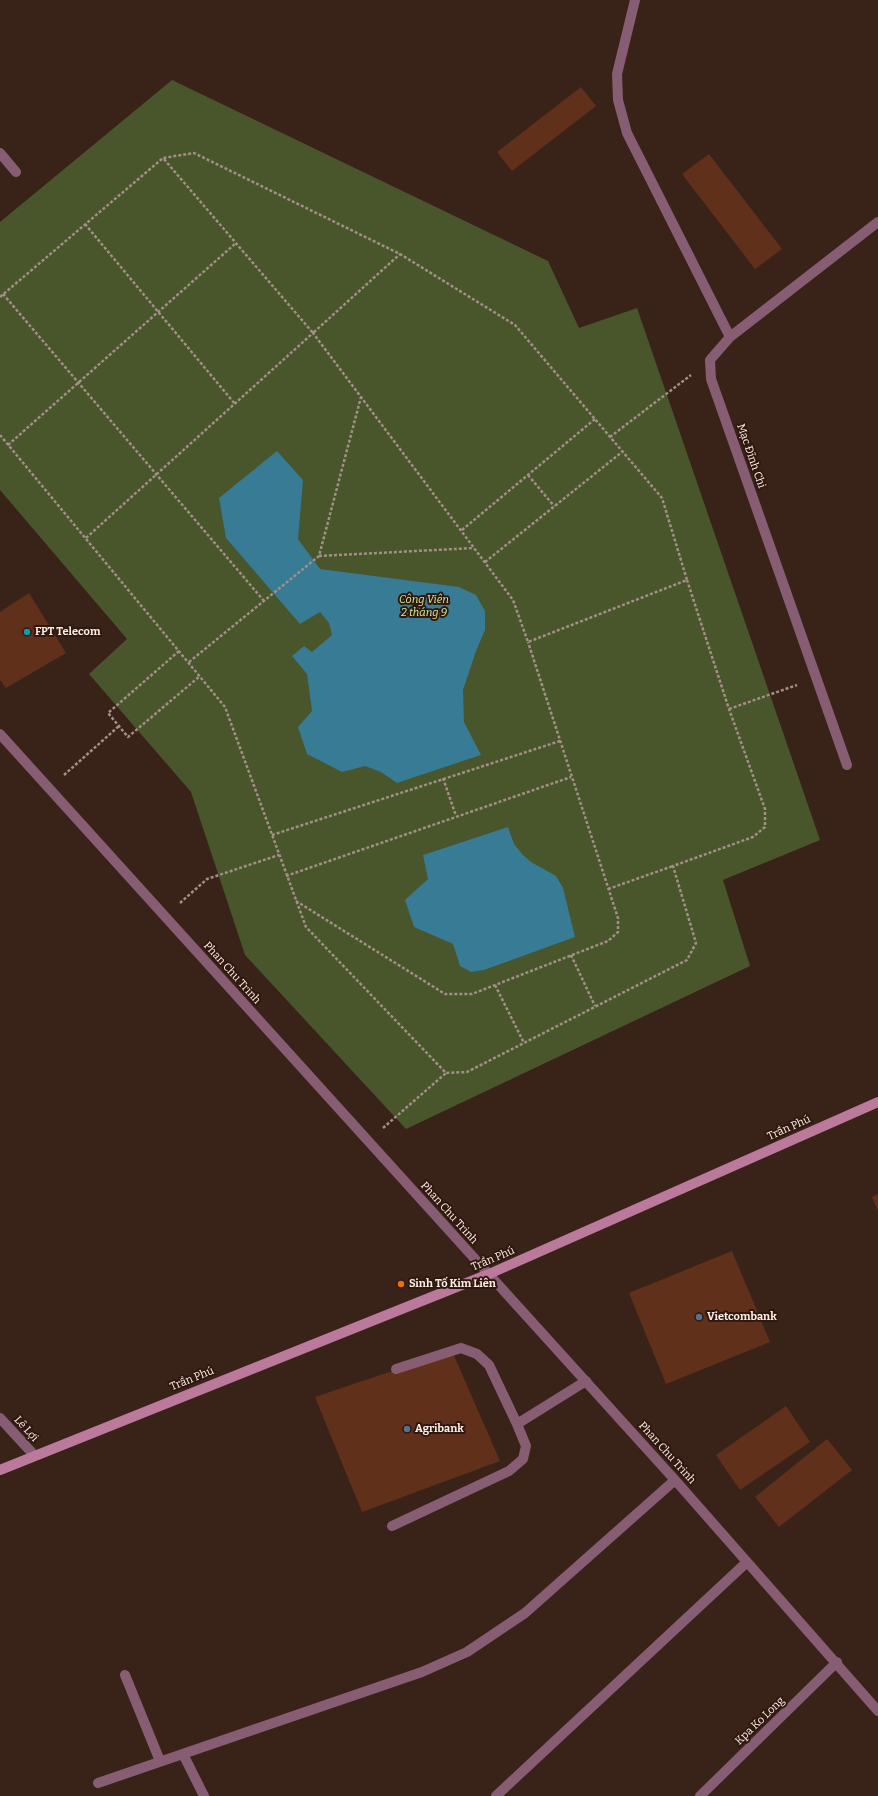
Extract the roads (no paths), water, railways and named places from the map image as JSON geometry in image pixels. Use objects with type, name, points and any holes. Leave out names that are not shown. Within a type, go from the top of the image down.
[{"type":"street","points":[[635,0],[617,74],[618,100],[627,133],[730,337]]},
{"type":"street","points":[[0,153],[16,172]]},
{"type":"street","name":"Mạc Đĩnh Chi","points":[[847,765],[711,379],[710,360],[730,337],[878,222]]},
{"type":"street","name":"Phan Chu Trinh","points":[[0,734],[675,1480],[837,1662],[878,1711]]},
{"type":"street","name":"Trần Phú","points":[[0,1470],[489,1274],[878,1102]]},
{"type":"street","points":[[392,1526],[508,1471],[523,1459],[526,1446],[488,1365],[477,1354],[461,1348],[396,1369]]},
{"type":"street","points":[[517,1424],[586,1381]]},
{"type":"street","name":"Lê Lợi","points":[[0,1418],[34,1456]]},
{"type":"street","points":[[98,1783],[422,1672],[467,1652],[525,1613],[675,1480]]},
{"type":"street","points":[[496,1796],[747,1562]]},
{"type":"street","name":"Kpa Ko Long","points":[[700,1796],[837,1662]]},
{"type":"street","points":[[125,1675],[160,1761]]},
{"type":"street","points":[[183,1754],[204,1796]]},
{"type":"water","points":[[277,451],[303,480],[298,539],[320,569],[459,587],[476,595],[485,611],[485,630],[476,651],[463,690],[464,722],[481,755],[397,783],[381,772],[365,766],[342,772],[307,754],[298,727],[312,711],[307,674],[292,656],[304,646],[312,652],[332,635],[329,623],[320,612],[300,624],[226,538],[219,498]]},
{"type":"water","points":[[508,827],[514,844],[523,855],[531,862],[556,876],[563,888],[575,937],[484,970],[471,972],[460,966],[453,944],[414,927],[405,900],[428,879],[423,855]]},
{"type":"place","name":"FPT Telecom","points":[[27,632]]},
{"type":"place","name":"Sinh Tố Kim Liên","points":[[401,1284]]},
{"type":"place","name":"Vietcombank","points":[[699,1317]]},
{"type":"place","name":"Agribank","points":[[407,1429]]},
{"type":"park label","name":"Công Viên 2 tháng 9","points":[[424,606]]}]
